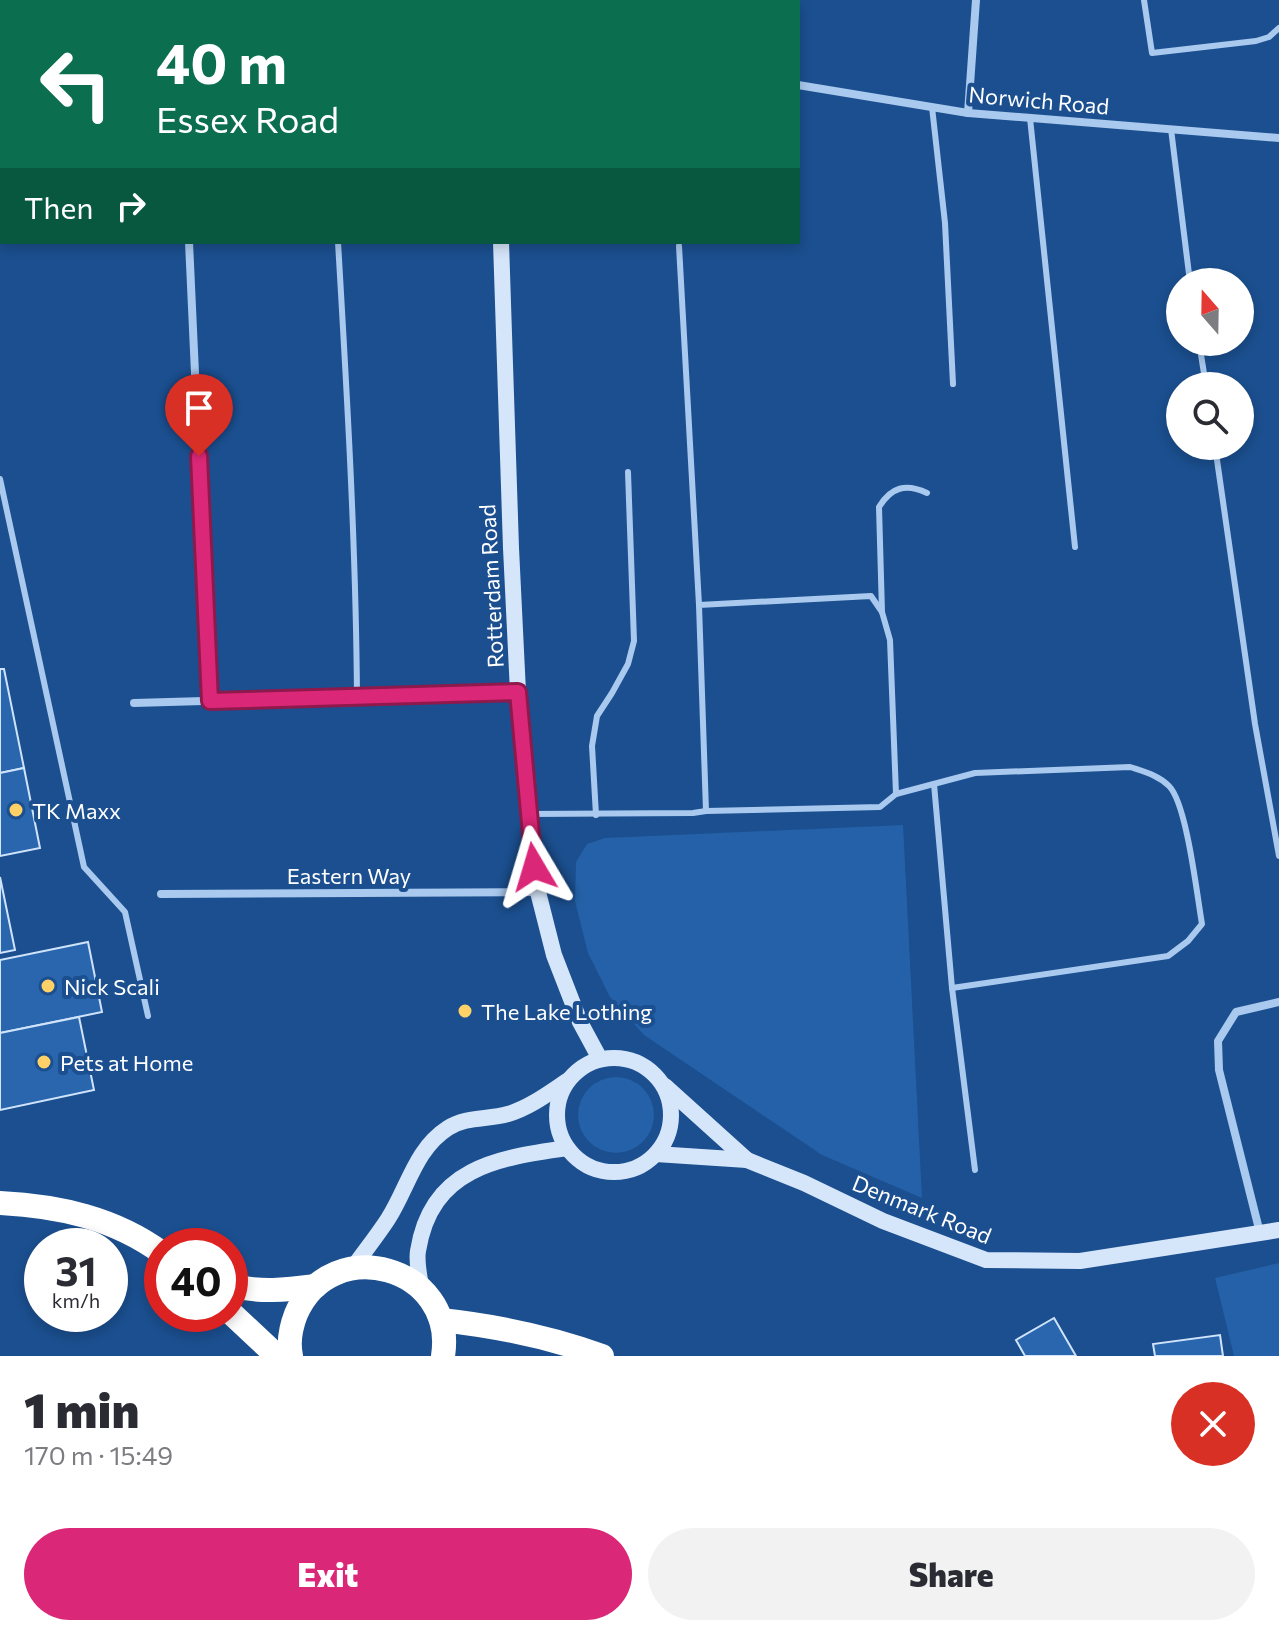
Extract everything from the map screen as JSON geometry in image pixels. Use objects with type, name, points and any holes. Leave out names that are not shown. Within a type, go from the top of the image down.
[{"type":"highway","points":[[0,1203],[72,1211],[110,1223],[144,1240]]},
{"type":"highway","points":[[291,1356],[292,1325],[301,1304],[316,1286],[333,1275],[352,1269],[377,1267],[401,1274],[421,1288],[433,1303],[441,1320],[445,1344],[443,1356]]},
{"type":"highway","points":[[248,1289],[284,1291],[316,1286]]},
{"type":"highway","points":[[441,1320],[489,1325],[602,1356]]},
{"type":"highway","points":[[248,1329],[277,1356]]},
{"type":"street","points":[[968,113],[976,0]]},
{"type":"street","name":"Norwich Road","points":[[800,85],[968,113],[1279,138]]},
{"type":"street","points":[[189,244],[210,701]]},
{"type":"street","name":"Rotterdam Road","points":[[501,244],[518,692],[538,892],[554,955],[580,1022],[600,1059]]},
{"type":"street","points":[[134,703],[518,692]]},
{"type":"street","name":"Eastern Way","points":[[161,894],[538,892]]},
{"type":"street","points":[[1260,1234],[1219,1070],[1218,1041],[1236,1012],[1279,1002]]},
{"type":"street","points":[[352,1269],[388,1219],[417,1160],[431,1142],[450,1127],[468,1120],[508,1114],[567,1081],[581,1067],[600,1059],[618,1057],[636,1061],[651,1070],[663,1084],[670,1101],[672,1120],[667,1139],[656,1154],[639,1166],[620,1172],[600,1170],[581,1162],[567,1148],[558,1126],[558,1102],[567,1081]]},
{"type":"street","name":"Denmark Road","points":[[663,1084],[747,1160]]},
{"type":"street","points":[[421,1288],[417,1254],[427,1217],[442,1194],[470,1171],[489,1164],[518,1155],[567,1148]]},
{"type":"street","name":"Denmark Road","points":[[656,1154],[747,1160],[883,1221],[986,1260],[1080,1261],[1279,1230]]},
{"type":"lane","points":[[1144,0],[1152,53],[1256,41],[1269,37],[1279,28]]},
{"type":"lane","points":[[932,107],[945,223],[953,384]]},
{"type":"lane","points":[[1030,118],[1075,547]]},
{"type":"lane","points":[[1171,129],[1188,268]]},
{"type":"lane","points":[[338,244],[350,470],[357,698]]},
{"type":"lane","points":[[679,246],[699,605],[706,811]]},
{"type":"lane","points":[[1217,460],[1255,724],[1279,856]]},
{"type":"lane","points":[[596,815],[592,746],[597,716],[628,664],[634,641],[628,472]]},
{"type":"lane","points":[[0,479],[84,867],[125,912],[148,1016]]},
{"type":"lane","points":[[896,794],[890,640],[882,612],[879,507],[886,495],[897,489],[915,487],[927,493]]},
{"type":"lane","points":[[699,605],[871,596],[882,612]]},
{"type":"lane","points":[[529,814],[880,807],[896,794],[975,773],[1130,767],[1155,774],[1172,788],[1184,820],[1202,924],[1188,941],[1168,956],[952,988]]},
{"type":"lane","points":[[934,784],[952,988],[975,1170]]},
{"type":"shaded area","points":[[903,825],[922,1198],[822,1155],[644,1035],[610,997],[588,953],[575,901],[576,862],[587,844],[605,838]]},
{"type":"shaded area","points":[[616,1077],[630,1080],[643,1088],[651,1101],[654,1115],[651,1129],[643,1142],[630,1150],[616,1153],[602,1150],[589,1142],[581,1129],[578,1115],[581,1101],[589,1088],[602,1080]]},
{"type":"shaded area","points":[[1279,1263],[1279,1356],[1234,1356],[1215,1278]]},
{"type":"building","points":[[0,669],[4,669],[24,768],[0,773]]},
{"type":"building","name":"TK Maxx","points":[[24,768],[40,848],[0,856],[0,773]]},
{"type":"building","points":[[0,877],[15,950],[0,953]]},
{"type":"building","name":"Nick Scali","points":[[88,942],[102,1012],[0,1033],[0,960]]},
{"type":"building","name":"Pets at Home","points":[[79,1017],[94,1090],[0,1110],[0,1033]]},
{"type":"building","points":[[1054,1318],[1076,1356],[1025,1356],[1016,1340]]},
{"type":"building","points":[[1220,1335],[1223,1356],[1155,1356],[1153,1344]]},
{"type":"place","name":"TK Maxx","points":[[16,810]]},
{"type":"place","name":"Nick Scali","points":[[48,986]]},
{"type":"place","name":"The Lake Lothing","points":[[465,1011]]},
{"type":"place","name":"Pets at Home","points":[[44,1062]]},
{"type":"route","points":[[199,456],[210,701],[518,692],[534,867]]}]
